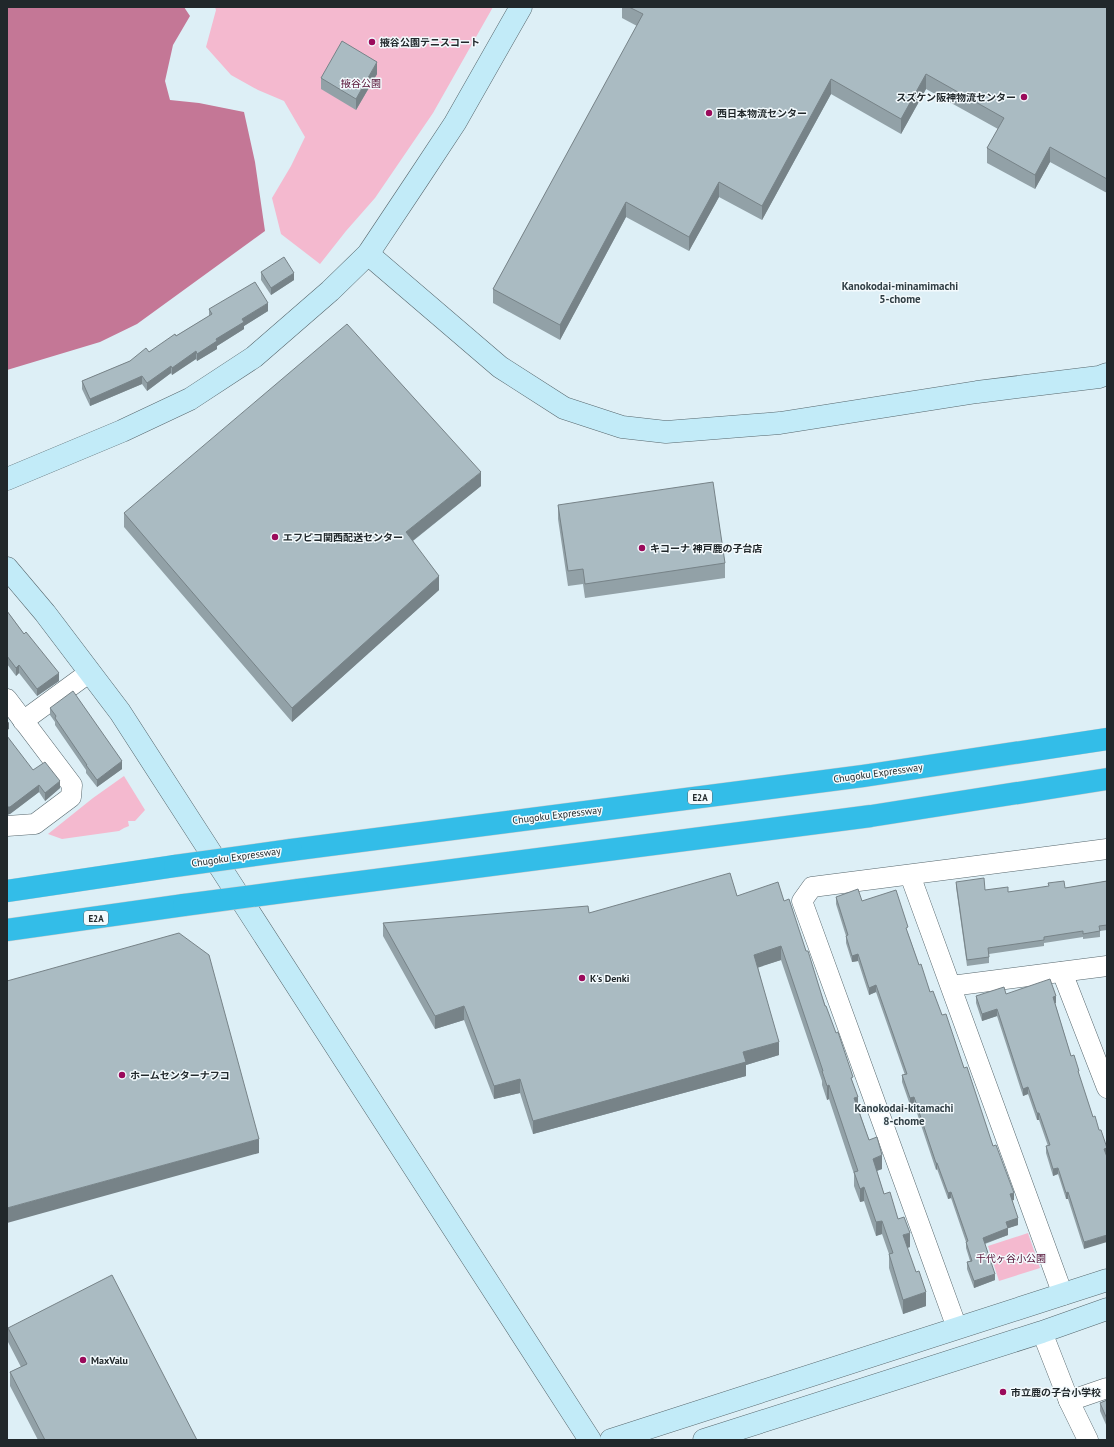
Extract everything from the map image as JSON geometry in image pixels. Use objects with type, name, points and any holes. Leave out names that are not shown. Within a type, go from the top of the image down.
[{"type":"highway","name":"Chugoku Expressway","points":[[7,891],[291,850],[855,777],[1107,739]]},
{"type":"highway","name":"E2A","points":[[7,930],[184,905],[871,816],[1107,779]]},
{"type":"street","points":[[7,479],[122,431],[190,398],[254,357],[330,290],[368,254],[455,123],[521,7]]},
{"type":"street","points":[[368,254],[500,367],[564,408],[622,427],[666,432],[780,423],[977,392],[1107,374]]},
{"type":"street","points":[[7,568],[45,613],[120,712],[590,1440]]},
{"type":"street","points":[[23,721],[90,672]]},
{"type":"street","points":[[7,700],[72,785],[71,797],[35,824],[7,826]]},
{"type":"street","points":[[957,1328],[802,901],[812,887],[1107,850]]},
{"type":"street","points":[[910,875],[1063,1295]]},
{"type":"street","points":[[951,986],[1107,966]]},
{"type":"street","points":[[1062,972],[1107,1088]]},
{"type":"street","points":[[611,1440],[709,1410],[1107,1280]]},
{"type":"street","points":[[704,1440],[1042,1332],[1107,1309]]},
{"type":"street","points":[[1042,1332],[1069,1401],[1088,1440]]},
{"type":"street","points":[[1069,1401],[1107,1388]]},
{"type":"green space","name":"掖谷公園","points":[[215,7],[493,7],[433,113],[375,198],[320,264],[281,234],[272,198],[291,166],[305,137],[284,101],[258,90],[231,75],[206,47],[216,10]]},
{"type":"green space","points":[[124,776],[145,810],[135,821],[128,821],[129,826],[119,831],[62,839],[48,834],[93,798]]},
{"type":"green space","name":"千代ヶ谷小公園","points":[[1028,1233],[1040,1268],[999,1281],[988,1246]]},
{"type":"shaded area","points":[[7,7],[184,7],[190,16],[173,45],[165,81],[170,100],[199,103],[244,112],[255,162],[265,231],[137,324],[100,342],[7,370]]},
{"type":"building","name":"西日本物流センター","points":[[629,7],[1107,7],[1107,179],[1050,147],[1035,175],[987,148],[1004,118],[926,74],[901,119],[831,79],[762,206],[719,182],[689,237],[626,202],[560,325],[493,289],[643,14]]},
{"type":"building","points":[[342,41],[377,62],[356,99],[321,78]]},
{"type":"building","points":[[284,257],[294,273],[271,288],[261,272]]},
{"type":"building","points":[[255,282],[268,303],[242,319],[244,322],[216,339],[217,341],[197,354],[196,351],[147,383],[142,376],[90,399],[82,381],[130,361],[146,348],[149,352],[175,334],[176,336],[212,314],[209,309]]},
{"type":"building","name":"エフピコ関西配送センター","points":[[347,324],[481,472],[406,532],[439,576],[292,708],[124,513]]},
{"type":"building","name":"キコーナ 神戸鹿の子台店","points":[[713,482],[725,563],[585,584],[583,569],[568,571],[558,505]]},
{"type":"building","points":[[7,611],[24,634],[26,632],[59,673],[37,689],[19,665],[16,668],[7,656]]},
{"type":"building","points":[[73,691],[122,761],[97,780],[55,718],[56,716],[50,708]]},
{"type":"building","points":[[7,736],[33,770],[45,762],[60,781],[45,793],[39,785],[10,807],[7,807]]},
{"type":"building","name":"K's Denki","points":[[730,873],[737,896],[778,882],[784,901],[789,899],[806,951],[808,951],[825,1006],[836,1033],[838,1032],[853,1077],[851,1078],[858,1097],[854,1098],[869,1140],[877,1137],[882,1155],[873,1159],[884,1194],[890,1192],[898,1219],[904,1217],[910,1233],[903,1235],[916,1272],[919,1271],[926,1292],[903,1300],[889,1254],[893,1253],[882,1221],[876,1222],[864,1187],[860,1189],[854,1172],[858,1171],[829,1085],[827,1086],[781,946],[754,955],[779,1042],[743,1052],[746,1062],[533,1121],[520,1079],[494,1086],[464,1006],[435,1016],[383,923],[588,906],[589,913]]},
{"type":"building","points":[[984,878],[985,890],[1008,887],[1008,892],[1049,886],[1048,883],[1064,881],[1065,888],[1107,881],[1107,925],[1099,926],[1100,931],[1083,934],[1083,931],[1044,937],[1044,940],[988,948],[989,957],[967,960],[956,882]]},
{"type":"building","points":[[858,889],[862,901],[896,890],[908,927],[906,928],[919,965],[921,964],[930,992],[933,991],[942,1015],[946,1014],[964,1068],[967,1067],[993,1146],[996,1145],[1014,1193],[1010,1194],[1018,1218],[1006,1222],[1008,1228],[983,1238],[995,1274],[974,1281],[967,1262],[972,1261],[966,1242],[968,1241],[951,1192],[948,1193],[936,1163],[914,1097],[910,1098],[902,1075],[907,1074],[876,985],[869,988],[858,954],[852,956],[846,936],[848,935],[836,897]]},
{"type":"building","name":"ホームセンターナフコ","points":[[179,933],[209,955],[259,1139],[7,1208],[7,981]]},
{"type":"building","points":[[1050,979],[1056,996],[1053,997],[1071,1056],[1074,1055],[1093,1117],[1095,1116],[1107,1148],[1104,1149],[1107,1157],[1107,1235],[1084,1242],[1068,1192],[1066,1193],[1058,1168],[1053,1169],[1046,1146],[1050,1145],[1039,1113],[1037,1113],[1028,1087],[1023,1089],[997,1009],[982,1014],[976,996],[1004,987],[1006,994]]},
{"type":"building","name":"MaxValu","points":[[112,1275],[197,1440],[45,1440],[10,1372],[27,1364],[8,1328]]},
{"type":"building","points":[[1107,1400],[1107,1419],[1100,1403]]},
{"type":"place","name":"掖谷公園テニスコート","points":[[372,42]]},
{"type":"place","name":"スズケン阪神物流センター","points":[[1024,97]]},
{"type":"place","name":"西日本物流センター","points":[[709,113]]},
{"type":"place","name":"エフピコ関西配送センター","points":[[275,537]]},
{"type":"place","name":"キコーナ 神戸鹿の子台店","points":[[642,548]]},
{"type":"place","name":"K's Denki","points":[[582,978]]},
{"type":"place","name":"ホームセンターナフコ","points":[[122,1075]]},
{"type":"place","name":"MaxValu","points":[[83,1360]]},
{"type":"place","name":"市立鹿の子台小学校","points":[[1003,1392]]},
{"type":"district","name":"Kanokodai-minamimachi 5-chome","points":[[900,292]]},
{"type":"district","name":"Kanokodai-kitamachi 8-chome","points":[[904,1114]]}]
